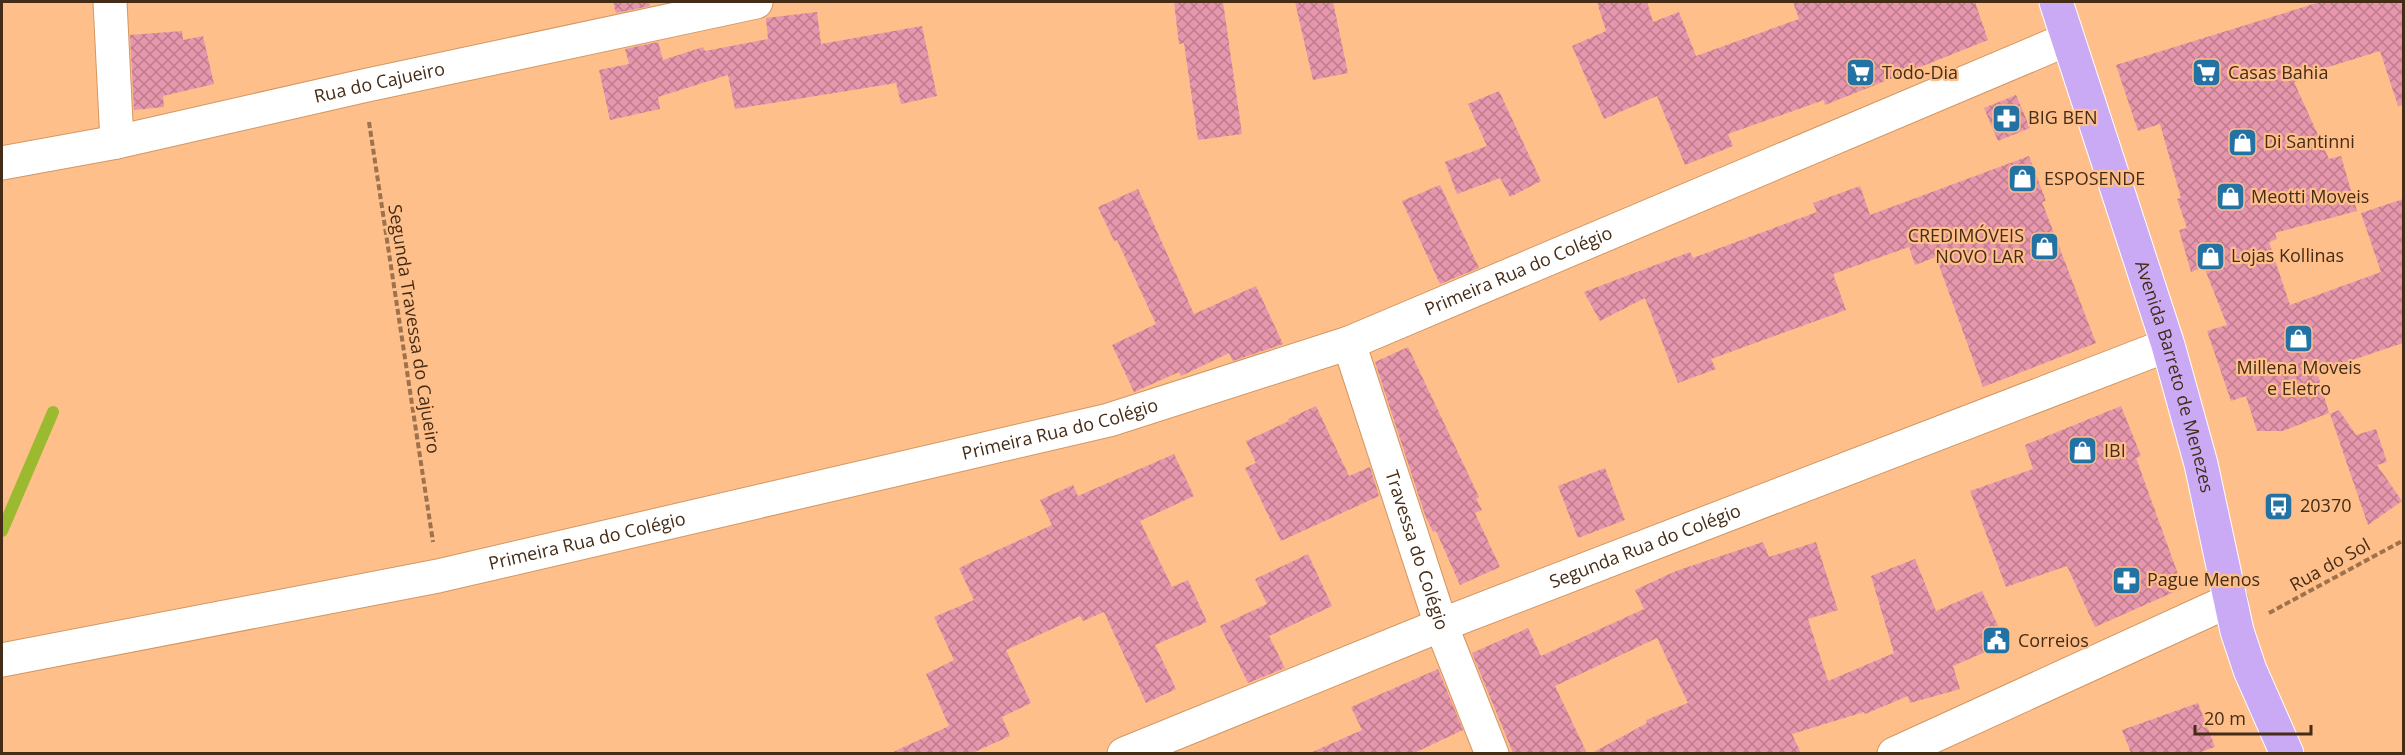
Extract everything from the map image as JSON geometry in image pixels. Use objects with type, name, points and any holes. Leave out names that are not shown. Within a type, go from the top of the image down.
[{"type":"main road","name":"Avenida Barreto de Menezes","points":[[2056,2],[2168,345],[2201,464],[2234,615],[2250,670],[2287,753]]},
{"type":"street","points":[[110,2],[117,142]]},
{"type":"street","name":"Rua do Cajueiro","points":[[2,163],[117,142],[363,86],[756,2]]},
{"type":"street","name":"Primeira Rua do Colégio","points":[[2,660],[438,576],[1109,420],[1349,343],[2068,39]]},
{"type":"street","name":"Travessa do Colégio","points":[[1349,343],[1441,625],[1492,753]]},
{"type":"street","name":"Segunda Rua do Colégio","points":[[1125,753],[1441,625],[2168,345]]},
{"type":"street","points":[[1894,753],[2234,615]]},
{"type":"path","name":"Segunda Travessa do Cajueiro","points":[[363,86],[438,576]]},
{"type":"path","name":"Rua do Sol","points":[[2234,615],[2403,540]]},
{"type":"building","points":[[613,2],[649,2],[650,6],[616,13]]},
{"type":"building","points":[[1174,2],[1223,2],[1242,134],[1198,140],[1184,43],[1179,44]]},
{"type":"building","points":[[1295,2],[1333,2],[1348,73],[1313,80]]},
{"type":"building","points":[[1597,2],[1647,2],[1653,22],[1679,12],[1696,56],[1799,19],[1793,2],[1975,2],[1988,40],[1825,105],[1824,100],[1728,134],[1733,146],[1685,165],[1657,96],[1604,119],[1572,46],[1606,31]]},
{"type":"building","points":[[2320,2],[2403,2],[2403,105],[2398,106],[2380,51],[2296,77],[2298,81],[2294,82],[2329,159],[2341,156],[2357,211],[2275,233],[2277,239],[2269,242],[2290,305],[2381,272],[2361,213],[2403,199],[2403,343],[2317,372],[2329,413],[2283,431],[2257,431],[2246,396],[2231,401],[2207,331],[2227,325],[2204,267],[2191,272],[2179,230],[2187,228],[2177,199],[2181,198],[2160,124],[2138,131],[2116,65]]},
{"type":"building","points":[[817,12],[821,44],[922,26],[937,96],[901,104],[896,83],[735,109],[728,75],[658,97],[660,109],[610,120],[599,70],[629,64],[625,49],[658,42],[663,60],[703,47],[705,51],[768,39],[766,18]]},
{"type":"building","points":[[182,31],[183,40],[203,36],[214,84],[163,96],[164,107],[134,110],[130,35]]},
{"type":"building","points":[[1499,91],[1541,181],[1510,197],[1500,178],[1457,194],[1445,162],[1487,146],[1468,104]]},
{"type":"building","name":"BIG BEN","points":[[2016,95],[2030,128],[1998,141],[1984,108]]},
{"type":"building","points":[[2029,156],[2046,201],[2042,202],[2096,343],[1983,387],[1936,257],[1915,265],[1909,247],[1833,274],[1846,310],[1711,359],[1716,369],[1678,383],[1645,298],[1600,321],[1584,292],[1690,252],[1693,258],[1817,212],[1813,203],[1860,186],[1870,215]]},
{"type":"building","points":[[1440,185],[1479,268],[1440,284],[1402,201]]},
{"type":"building","points":[[1138,189],[1194,314],[1256,286],[1283,344],[1233,361],[1229,353],[1181,376],[1179,372],[1134,392],[1112,345],[1156,324],[1117,240],[1114,241],[1098,207]]},
{"type":"building","points":[[1408,347],[1479,497],[1476,499],[1482,510],[1475,513],[1500,567],[1460,585],[1436,531],[1433,532],[1425,515],[1375,362]]},
{"type":"building","points":[[1316,406],[1349,476],[1370,467],[1379,496],[1281,541],[1245,468],[1256,463],[1246,441]]},
{"type":"building","points":[[2121,406],[2141,456],[2136,458],[2183,588],[2095,627],[2067,566],[2006,587],[1970,491],[2033,469],[2025,445]]},
{"type":"building","points":[[2339,410],[2356,435],[2376,429],[2387,462],[2377,465],[2402,501],[2368,525],[2330,414]]},
{"type":"building","points":[[1174,454],[1194,496],[1140,521],[1172,587],[1188,580],[1207,622],[1155,645],[1176,689],[1146,703],[1104,612],[1083,621],[1080,616],[1006,650],[1031,703],[1002,717],[1010,736],[972,753],[891,753],[949,726],[926,674],[954,660],[934,617],[974,600],[959,568],[1052,525],[1040,500],[1073,485],[1078,496]]},
{"type":"building","points":[[1605,468],[1625,520],[1578,538],[1558,486]]},
{"type":"building","points":[[1763,542],[1769,557],[1816,542],[1838,610],[1808,619],[1828,681],[1894,653],[1871,576],[1915,559],[1936,611],[1982,591],[2006,643],[1953,666],[1960,689],[1910,703],[1908,696],[1865,714],[1864,712],[1792,734],[1801,753],[1592,753],[1647,723],[1646,720],[1688,703],[1657,638],[1555,686],[1587,753],[1513,753],[1472,653],[1528,628],[1541,656],[1644,609],[1635,590],[1676,571]]},
{"type":"building","points":[[1308,554],[1332,606],[1269,636],[1285,668],[1248,683],[1220,626],[1267,604],[1255,579]]},
{"type":"building","points":[[1438,669],[1463,730],[1414,753],[1310,753],[1362,730],[1351,707]]},
{"type":"building","points":[[2198,703],[2215,747],[2198,753],[2131,753],[2122,730]]},
{"type":"waterway","points":[[2,531],[53,412]]},
{"type":"place","name":"Todo-Dia","points":[[1861,73]]},
{"type":"place","name":"Casas Bahia","points":[[2207,73]]},
{"type":"place","name":"BIG BEN","points":[[2007,118]]},
{"type":"place","name":"Di Santinni","points":[[2243,142]]},
{"type":"place","name":"ESPOSENDE","points":[[2023,179]]},
{"type":"place","name":"Meotti Moveis","points":[[2230,197]]},
{"type":"place","name":"CREDIMÓVEIS NOVO LAR","points":[[2045,246]]},
{"type":"place","name":"Lojas Kollinas","points":[[2210,256]]},
{"type":"place","name":"Millena Moveis e Eletro","points":[[2299,339]]},
{"type":"place","name":"IBI","points":[[2083,451]]},
{"type":"place","name":"20370","points":[[2279,506]]},
{"type":"place","name":"Pague Menos","points":[[2126,580]]},
{"type":"place","name":"Correios","points":[[1997,641]]}]
